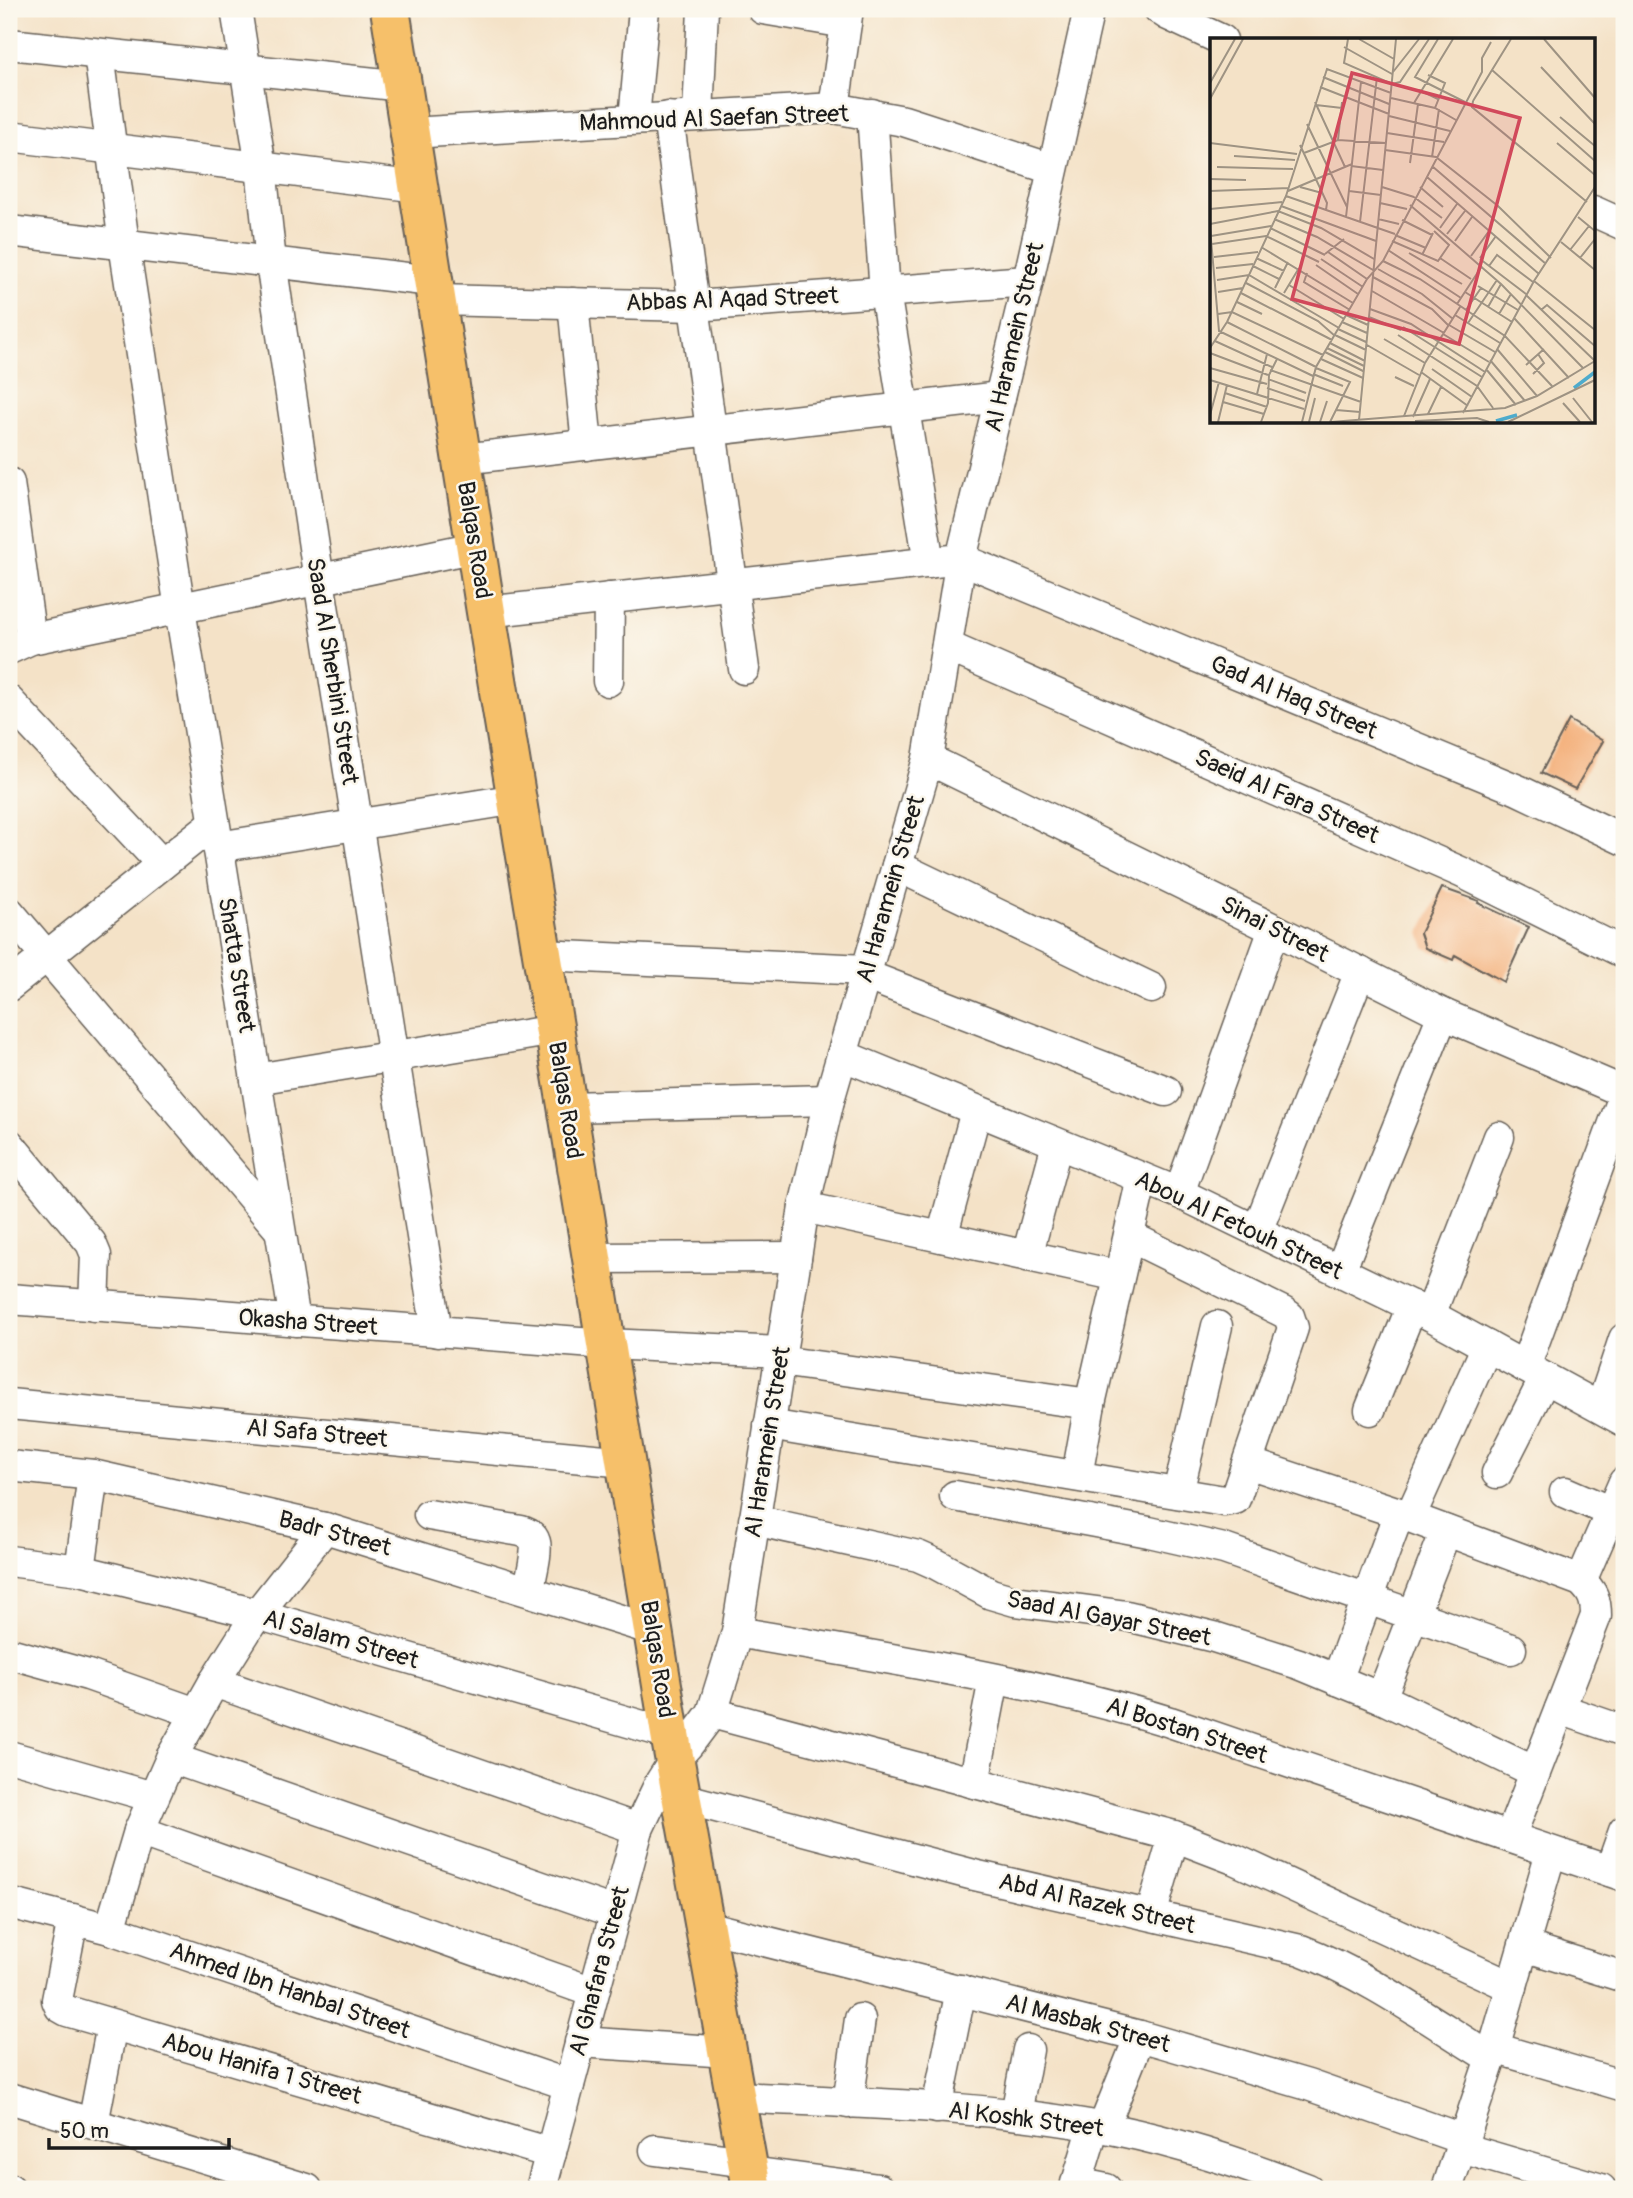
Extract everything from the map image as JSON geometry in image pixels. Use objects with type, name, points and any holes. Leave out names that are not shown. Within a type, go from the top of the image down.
[{"type":"main road","name":"Balqas Road","points":[[390,9],[672,1746],[749,2174]]},
{"type":"street","name":"Saad Al Sherbini Street","points":[[236,9],[319,580],[437,1332]]},
{"type":"street","points":[[634,119],[644,9]]},
{"type":"street","points":[[698,116],[703,9]]},
{"type":"street","points":[[763,9],[847,16],[834,108]]},
{"type":"street","name":"Al Haramein Street","points":[[672,1746],[688,1745],[712,1713],[737,1632],[804,1207],[828,1100],[929,759],[961,559],[1090,9]]},
{"type":"street","points":[[1159,9],[1218,38]]},
{"type":"street","points":[[9,44],[403,86]]},
{"type":"street","name":"Shatta Street","points":[[99,54],[124,244],[180,608],[295,1321]]},
{"type":"street","name":"Mahmoud Al Saefan Street","points":[[410,133],[834,108],[872,114],[935,130],[1052,169]]},
{"type":"street","points":[[872,114],[885,292],[929,563]]},
{"type":"street","points":[[668,117],[744,669]]},
{"type":"street","points":[[9,136],[419,187]]},
{"type":"street","points":[[1594,211],[1624,225]]},
{"type":"street","name":"Abbas Al Aqad Street","points":[[9,231],[271,262],[434,290],[573,303],[695,306],[1028,281]]},
{"type":"street","points":[[573,303],[587,445]]},
{"type":"street","points":[[462,459],[1000,397]]},
{"type":"street","points":[[9,483],[20,644],[180,608],[476,548]]},
{"type":"street","points":[[486,612],[961,559]]},
{"type":"street","name":"Gad Al Haq Street","points":[[961,559],[1496,781],[1624,840]]},
{"type":"street","points":[[608,681],[609,598]]},
{"type":"street","name":"Saeid Al Fara Street","points":[[947,646],[1463,873],[1624,953]]},
{"type":"street","points":[[9,701],[162,864]]},
{"type":"street","name":"Sinai Street","points":[[929,759],[1443,1014],[1624,1094]]},
{"type":"street","points":[[9,986],[162,864],[216,835],[358,825],[517,799]]},
{"type":"street","points":[[897,866],[1151,988]]},
{"type":"street","points":[[9,912],[280,1230]]},
{"type":"street","points":[[1179,1193],[1274,929]]},
{"type":"street","points":[[542,956],[866,973],[1166,1091]]},
{"type":"street","points":[[1257,1231],[1360,972]]},
{"type":"street","points":[[1340,1271],[1443,1014]]},
{"type":"street","points":[[256,1079],[555,1030]]},
{"type":"street","name":"Abou Al Fetouh Street","points":[[842,1055],[1179,1193],[1421,1310],[1612,1415]]},
{"type":"street","points":[[1497,1473],[1535,1372],[1624,1094]]},
{"type":"street","points":[[568,1107],[828,1100]]},
{"type":"street","points":[[942,1237],[976,1111]]},
{"type":"street","points":[[1370,1410],[1421,1310],[1499,1137]]},
{"type":"street","points":[[1027,1256],[1057,1144]]},
{"type":"street","points":[[13,1155],[91,1242],[96,1255],[94,1306]]},
{"type":"street","points":[[1077,1476],[1090,1404],[1142,1178]]},
{"type":"street","points":[[804,1207],[1119,1276]]},
{"type":"street","points":[[769,1425],[1224,1501],[1235,1499],[1293,1328],[1289,1316],[1129,1236]]},
{"type":"street","points":[[593,1258],[796,1256]]},
{"type":"street","name":"Okasha Street","points":[[9,1299],[780,1356],[1090,1404]]},
{"type":"street","points":[[1178,1493],[1217,1326]]},
{"type":"street","points":[[1612,1415],[1624,1339]]},
{"type":"street","points":[[1337,1680],[1367,1598],[1404,1515],[1487,1346]]},
{"type":"street","name":"Al Safa Street","points":[[9,1405],[626,1462]]},
{"type":"street","points":[[1248,1463],[1404,1515],[1581,1581],[1591,1590],[1596,1602],[1596,1616],[1510,1838]]},
{"type":"street","name":"Badr Street","points":[[9,1466],[93,1475],[325,1528],[653,1630]]},
{"type":"street","points":[[80,1570],[93,1475]]},
{"type":"street","points":[[1565,1492],[1618,1504],[1581,1581]]},
{"type":"street","points":[[955,1496],[1224,1549],[1511,1649]]},
{"type":"street","points":[[429,1515],[530,1534],[535,1542],[535,1551],[528,1590]]},
{"type":"street","name":"Saad Al Gayar Street","points":[[754,1520],[918,1556],[991,1594],[1015,1601],[1128,1616],[1214,1637],[1299,1664],[1381,1698],[1535,1772]]},
{"type":"street","points":[[110,1929],[139,1831],[171,1758],[257,1614],[325,1528]]},
{"type":"street","points":[[1381,1698],[1446,1531]]},
{"type":"street","name":"Al Salam Street","points":[[9,1561],[80,1570],[257,1614],[672,1746]]},
{"type":"street","name":"Al Bostan Street","points":[[737,1632],[1077,1696],[1170,1722],[1617,1873]]},
{"type":"street","points":[[9,1653],[88,1675],[196,1713]]},
{"type":"street","points":[[974,1783],[994,1679]]},
{"type":"street","points":[[214,1682],[638,1829]]},
{"type":"street","points":[[1560,1709],[1624,1731]]},
{"type":"street","points":[[712,1713],[1174,1836],[1234,1859],[1512,1987]]},
{"type":"street","name":"Al Ghafara Street","points":[[541,2189],[638,1829],[661,1781],[672,1746]]},
{"type":"street","points":[[171,1758],[614,1912]]},
{"type":"street","points":[[11,1764],[153,1797]]},
{"type":"street","name":"Abd Al Razek Street","points":[[682,1798],[974,1875],[1270,1941],[1330,1961],[1359,1975],[1492,2053],[1624,2086]]},
{"type":"street","points":[[139,1831],[593,1992]]},
{"type":"street","points":[[1617,1873],[1624,1831]]},
{"type":"street","points":[[1151,1915],[1174,1836]]},
{"type":"street","points":[[1447,2189],[1464,2144],[1551,1852]]},
{"type":"street","name":"Ahmed Ibn Hanbal Street","points":[[9,1903],[110,1929],[569,2085]]},
{"type":"street","name":"Abou Hanifa 1 Street","points":[[73,1919],[57,2000],[60,2007],[67,2011],[551,2153]]},
{"type":"street","name":"Al Masbak Street","points":[[705,1926],[1140,2036],[1308,2085],[1464,2144],[1601,2189]]},
{"type":"street","points":[[1524,1946],[1624,1977]]},
{"type":"street","points":[[937,2108],[961,1990]]},
{"type":"street","points":[[848,2103],[860,2019]]},
{"type":"street","points":[[93,2124],[112,2025]]},
{"type":"street","points":[[1106,2189],[1076,2186],[1140,2036]]},
{"type":"street","points":[[580,2042],[728,2052]]},
{"type":"street","points":[[1016,2114],[1028,2050]]},
{"type":"street","name":"Al Koshk Street","points":[[736,2097],[1016,2114],[1099,2127],[1201,2151],[1308,2189]]},
{"type":"street","points":[[9,2098],[307,2189]]},
{"type":"street","points":[[654,2150],[749,2174],[879,2189]]},
{"type":"building","points":[[1569,720],[1603,741],[1575,789],[1541,773]]},
{"type":"building","points":[[1442,888],[1479,901],[1478,903],[1529,927],[1504,982],[1455,955],[1453,960],[1425,948],[1420,933]]}]
